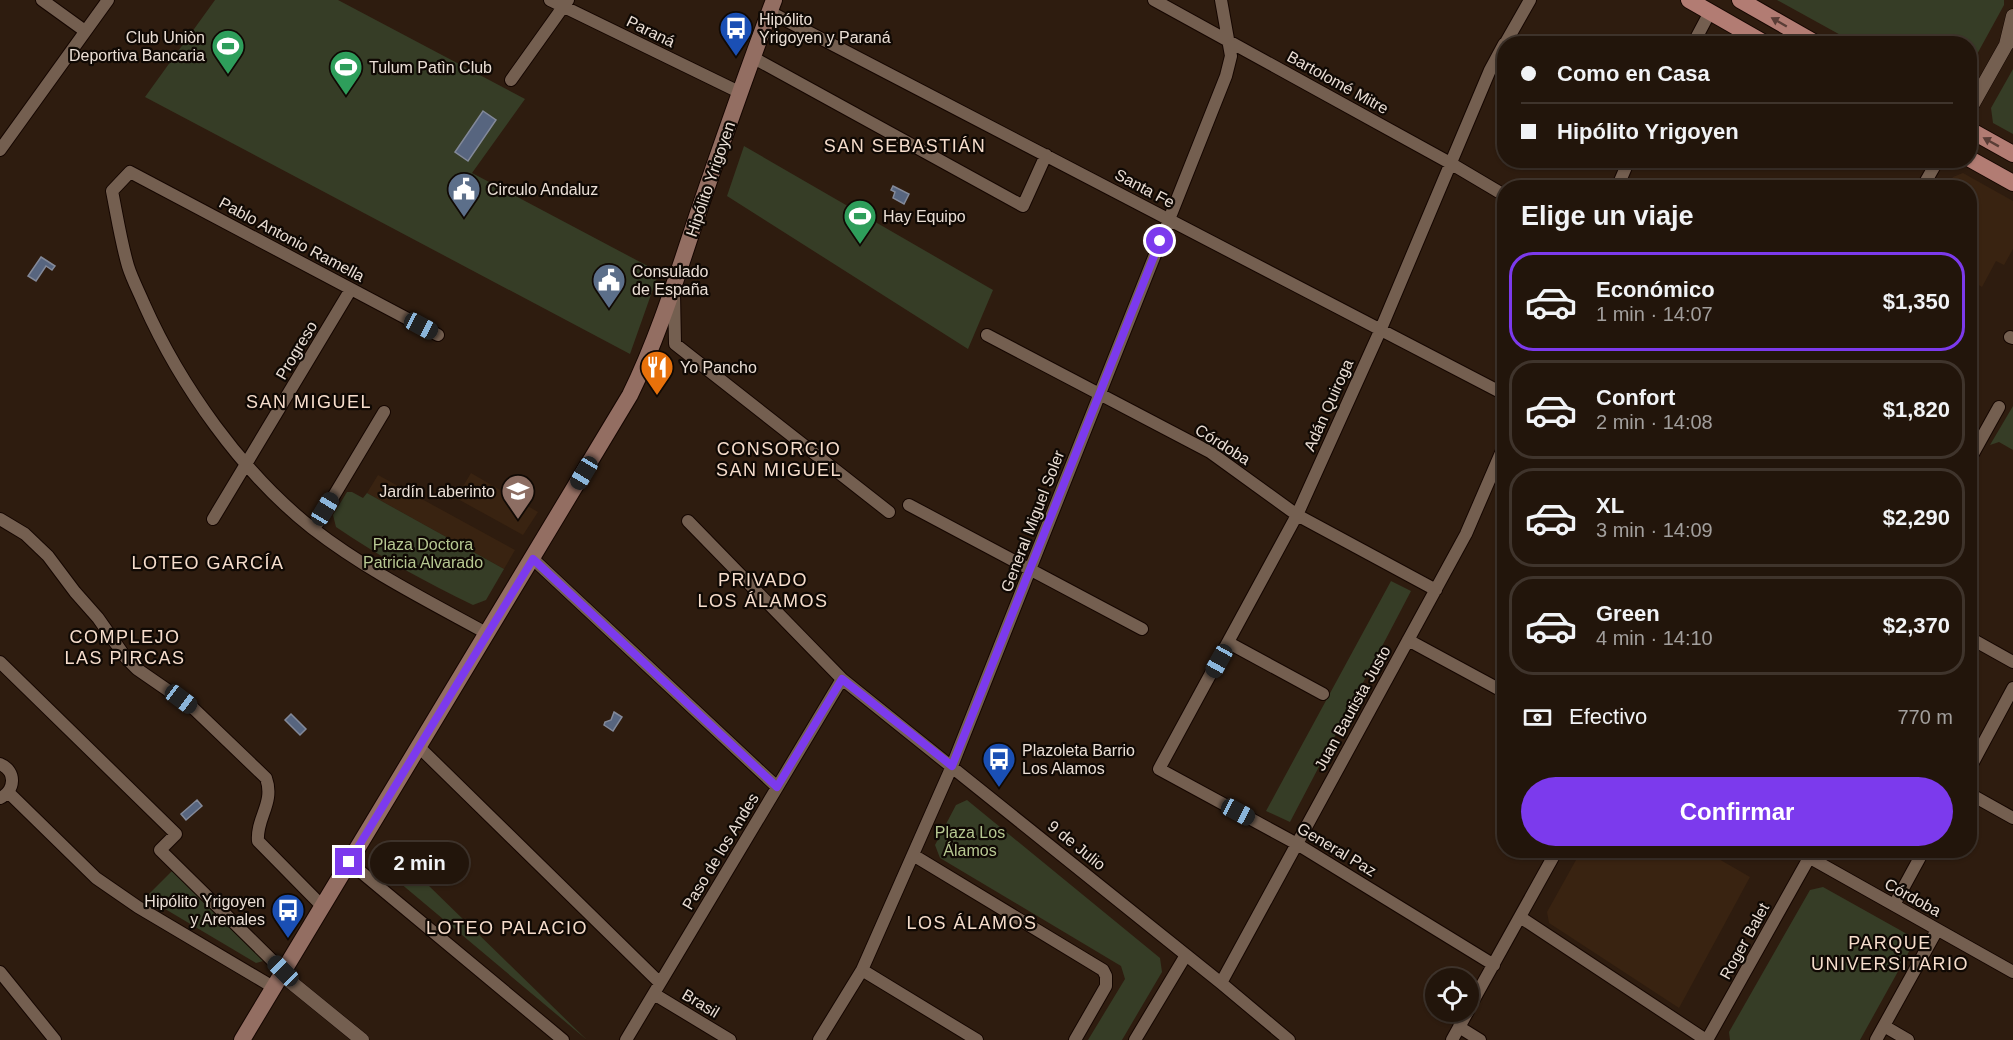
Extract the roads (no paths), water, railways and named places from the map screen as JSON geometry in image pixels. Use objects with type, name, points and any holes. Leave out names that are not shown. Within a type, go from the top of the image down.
[{"type":"main road","points":[[1689,0],[1752,36]]},
{"type":"main road","points":[[1740,0],[1803,36]]},
{"type":"main road","name":"Hipólito Yrigoyen","points":[[242,1040],[630,395],[646,362],[674,287],[739,92],[772,6]]},
{"type":"main road","points":[[1977,134],[2013,154]]},
{"type":"main road","points":[[1977,163],[2013,183]]},
{"type":"street","points":[[42,0],[85,32]]},
{"type":"street","points":[[0,150],[108,0]]},
{"type":"street","name":"Paraná","points":[[550,0],[566,3],[739,92]]},
{"type":"street","name":"Bartolomé Mitre","points":[[1154,0],[1497,191]]},
{"type":"street","name":"General Miguel Soler","points":[[819,1040],[862,970],[952,766],[1226,76],[1231,56],[1221,0]]},
{"type":"street","name":"Adán Quiroga","points":[[1510,36],[1530,0]]},
{"type":"street","points":[[512,80],[566,3]]},
{"type":"street","name":"Santa Fe","points":[[772,6],[1046,155],[1497,390]]},
{"type":"street","points":[[1697,36],[1710,12]]},
{"type":"street","points":[[1977,97],[2009,41],[2013,16]]},
{"type":"street","points":[[752,57],[1023,206],[1046,155]]},
{"type":"street","name":"Adán Quiroga","points":[[1159,769],[1297,515],[1380,331],[1450,163],[1497,58]]},
{"type":"street","name":"Pablo Antonio Ramella","points":[[246,465],[222,434],[169,355],[129,268],[112,191],[130,172],[438,335]]},
{"type":"street","points":[[674,287],[675,344],[889,512]]},
{"type":"street","name":"Progreso","points":[[213,519],[351,289]]},
{"type":"street","name":"Córdoba","points":[[987,335],[1210,452],[1297,515],[1436,590]]},
{"type":"street","points":[[1977,446],[1999,407]]},
{"type":"street","points":[[314,529],[384,412]]},
{"type":"street","name":"Juan Bautista Justo","points":[[1221,983],[1466,534],[1497,462]]},
{"type":"street","points":[[246,465],[314,529],[378,574],[488,634]]},
{"type":"street","points":[[909,505],[1142,629]]},
{"type":"street","points":[[0,519],[25,534],[48,556],[98,618],[131,664],[192,707],[266,778],[270,795],[259,828],[258,841],[322,906]]},
{"type":"street","name":"9 de Julio","points":[[688,521],[842,679],[1221,983],[1288,1040]]},
{"type":"street","points":[[533,559],[777,787]]},
{"type":"street","points":[[1408,640],[1497,688]]},
{"type":"street","points":[[1977,642],[2013,662]]},
{"type":"street","points":[[1229,643],[1323,694]]},
{"type":"street","points":[[0,662],[176,834],[160,850],[279,977],[362,1040]]},
{"type":"street","name":"Paso de los Andes","points":[[626,1040],[842,679]]},
{"type":"street","points":[[1977,755],[2013,688]]},
{"type":"street","name":"Brasil","points":[[419,747],[657,988],[730,1040]]},
{"type":"street","points":[[0,764],[10,771],[13,779],[4,796],[96,878],[138,907],[279,977]]},
{"type":"street","name":"General Paz","points":[[1159,769],[1297,844],[1494,965]]},
{"type":"street","points":[[1977,798],[2013,818]]},
{"type":"street","points":[[913,855],[1098,966],[1106,976],[1104,990],[1075,1040]]},
{"type":"street","points":[[1479,992],[1553,858]]},
{"type":"street","name":"Córdoba","points":[[1809,858],[2013,972]]},
{"type":"street","name":"Roger Balet","points":[[1706,1040],[1809,858]]},
{"type":"street","points":[[1894,906],[1920,858]]},
{"type":"street","points":[[349,862],[562,1040]]},
{"type":"street","points":[[1520,917],[1706,1040]]},
{"type":"street","points":[[1876,1040],[1937,930]]},
{"type":"street","points":[[1135,1040],[1186,955]]},
{"type":"street","points":[[862,970],[977,1040]]},
{"type":"street","points":[[0,972],[55,1040]]},
{"type":"street","points":[[1452,1040],[1462,1022]]},
{"type":"street","points":[[1884,1026],[1908,1040]]},
{"type":"street","points":[[1460,1027],[1480,1040]]},
{"type":"water","points":[[483,111],[496,120],[468,161],[455,152]]},
{"type":"water","points":[[893,186],[909,194],[904,204],[893,198],[895,192],[891,190]]},
{"type":"water","points":[[41,257],[55,266],[52,270],[46,266],[36,281],[28,276]]},
{"type":"water","points":[[614,712],[622,717],[613,731],[604,725],[605,722],[611,720]]},
{"type":"water","points":[[291,714],[306,729],[300,735],[285,720]]},
{"type":"water","points":[[197,800],[202,806],[186,820],[181,814]]},
{"type":"place","name":"Hipólito Yrigoyen y Paraná","points":[[736,57]]},
{"type":"place","name":"Club Uniòn Deportiva Bancaria","points":[[228,75]]},
{"type":"place","name":"Tulum Patìn Club","points":[[346,96]]},
{"type":"place","name":"Circulo Andaluz","points":[[464,218]]},
{"type":"place","name":"Hay Equipo","points":[[860,245]]},
{"type":"place","name":"Consulado de España","points":[[609,309]]},
{"type":"place","name":"Yo Pancho","points":[[657,396]]},
{"type":"place","name":"Jardín Laberinto","points":[[518,520]]},
{"type":"place","name":"Plazoleta Barrio Los Alamos","points":[[999,788]]},
{"type":"place","name":"Hipólito Yrigoyen y Arenales","points":[[288,939]]},
{"type":"district","name":"SAN SEBASTIÁN","points":[[905,146]]},
{"type":"district","name":"SAN MIGUEL","points":[[309,402]]},
{"type":"district","name":"CONSORCIO SAN MIGUEL","points":[[779,459]]},
{"type":"district","name":"LOTEO GARCÍA","points":[[208,563]]},
{"type":"district","name":"PRIVADO LOS ÁLAMOS","points":[[763,590]]},
{"type":"district","name":"COMPLEJO LAS PIRCAS","points":[[125,647]]},
{"type":"district","name":"LOS ÁLAMOS","points":[[972,923]]},
{"type":"district","name":"LOTEO PALACIO","points":[[507,928]]},
{"type":"district","name":"PARQUE UNIVERSITARIO","points":[[1890,953]]},
{"type":"park label","name":"Plaza Doctora Patricia Alvarado","points":[[423,553]]},
{"type":"park label","name":"Plaza Los Álamos","points":[[970,841]]}]
